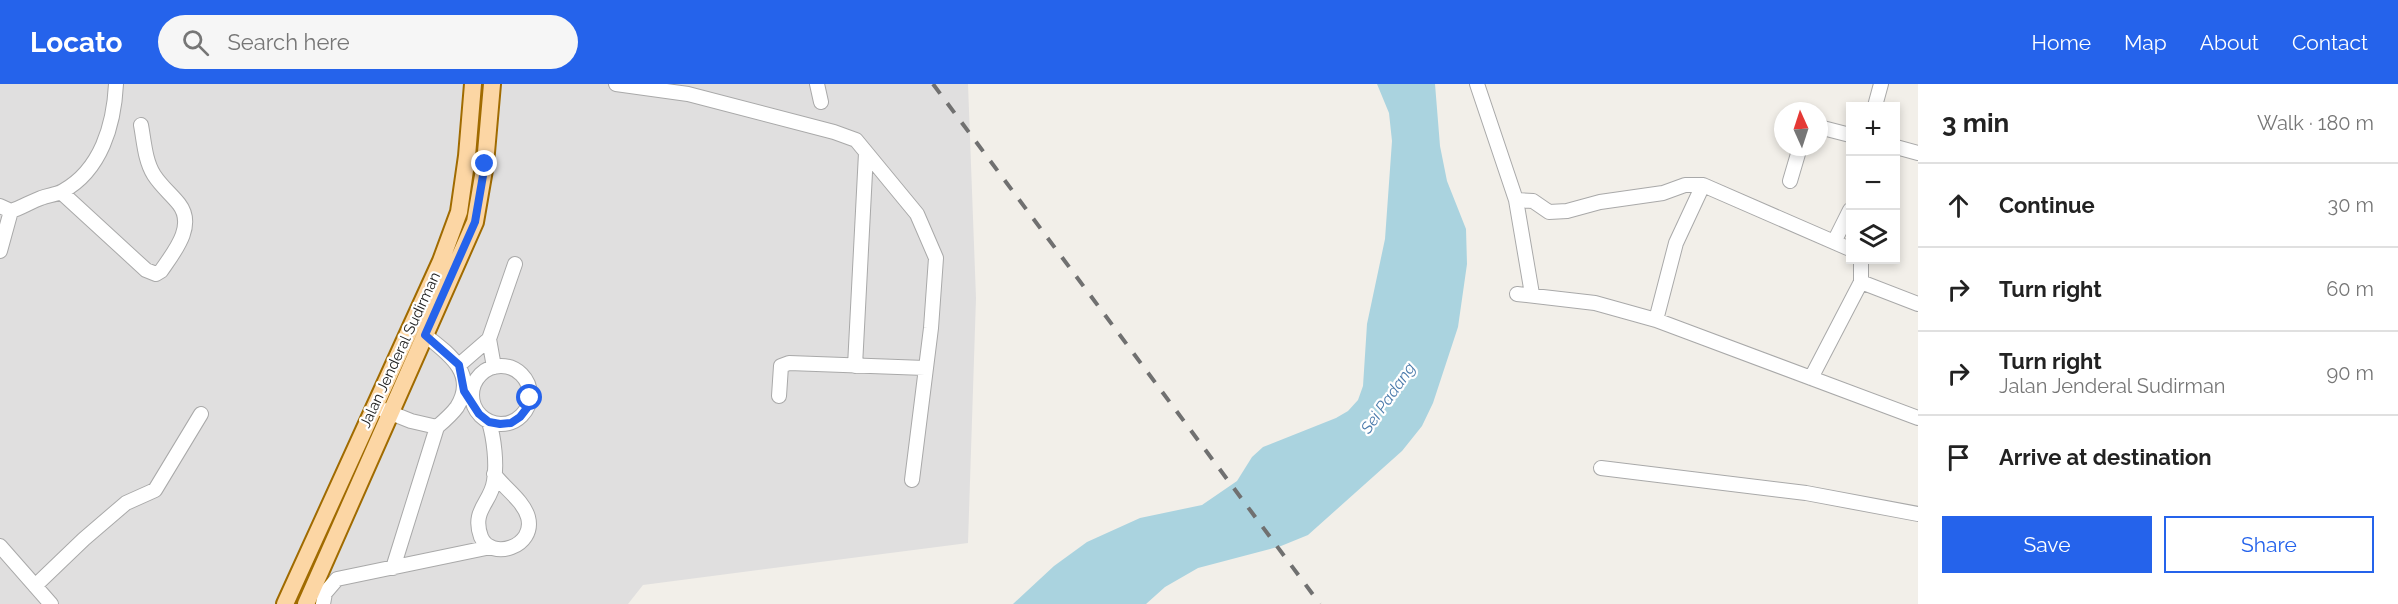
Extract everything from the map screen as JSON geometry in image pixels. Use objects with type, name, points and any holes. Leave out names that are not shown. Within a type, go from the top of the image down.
[{"type":"main road","name":"Jalan Jenderal Sudirman","points":[[285,604],[441,261],[459,212],[467,156],[473,84]]},
{"type":"main road","name":"Jalan Jenderal Sudirman","points":[[306,604],[475,222],[485,164],[492,84]]},
{"type":"street","points":[[0,251],[5,208],[61,192],[83,178],[106,141],[113,117],[116,84]]},
{"type":"street","points":[[616,84],[656,86],[834,132],[856,140],[917,213],[936,258],[931,328],[912,480]]},
{"type":"street","points":[[818,84],[821,102]]},
{"type":"street","points":[[1477,84],[1516,200],[1532,294]]},
{"type":"street","points":[[1876,102],[1881,84]]},
{"type":"street","points":[[61,192],[146,270],[156,274],[161,271],[186,229],[186,219],[180,206],[154,175],[149,165],[141,125]]},
{"type":"street","points":[[1828,129],[1846,134]]},
{"type":"street","points":[[1900,148],[1918,153]]},
{"type":"street","points":[[855,366],[866,153]]},
{"type":"street","points":[[1790,181],[1797,156]]},
{"type":"street","points":[[1516,200],[1533,201],[1549,212],[1567,211],[1600,202],[1663,193],[1685,185],[1703,185],[1846,247]]},
{"type":"street","points":[[1656,320],[1676,243],[1703,185]]},
{"type":"street","points":[[1834,242],[1846,219]]},
{"type":"street","points":[[459,365],[489,339],[515,264]]},
{"type":"street","points":[[1811,378],[1861,282],[1861,264]]},
{"type":"street","points":[[1861,282],[1918,304]]},
{"type":"street","points":[[1517,294],[1595,303],[1656,320],[1918,418]]},
{"type":"street","points":[[425,335],[459,365],[464,391],[479,414],[489,422],[511,423],[520,417],[527,408],[530,398],[529,387],[524,377],[516,370],[506,366],[495,367],[486,370],[474,384],[472,403]]},
{"type":"street","points":[[489,339],[495,367]]},
{"type":"street","points":[[779,396],[782,366],[789,363],[925,368]]},
{"type":"street","points":[[393,568],[437,427],[456,408],[464,391]]},
{"type":"street","points":[[374,406],[411,422],[437,427]]},
{"type":"street","points":[[35,586],[126,503],[155,490],[201,414]]},
{"type":"street","points":[[489,422],[494,474],[492,490],[483,503],[478,517],[482,540],[491,547]]},
{"type":"street","points":[[1601,468],[1806,493],[1918,514]]},
{"type":"street","points":[[323,604],[325,592],[337,579],[491,547],[504,549],[517,546],[525,537],[528,517],[522,506],[494,474]]},
{"type":"street","points":[[0,546],[51,604]]},
{"type":"shaded area","points":[[0,84],[968,84],[976,298],[968,543],[643,585],[628,604],[0,604]]},
{"type":"water","name":"Sei Padang","points":[[1377,84],[1435,84],[1440,146],[1447,181],[1466,229],[1467,264],[1458,327],[1433,403],[1422,426],[1402,451],[1308,535],[1281,546],[1198,568],[1165,587],[1146,604],[1013,604],[1054,566],[1087,542],[1140,518],[1202,505],[1237,481],[1252,457],[1263,447],[1336,418],[1348,411],[1358,400],[1363,386],[1367,324],[1385,239],[1392,141],[1389,113]]},
{"type":"railway","points":[[933,84],[1320,604]]},
{"type":"route","points":[[485,164],[475,222],[425,335],[459,365],[464,391],[479,414],[489,422],[511,423],[527,408],[530,398]]}]
